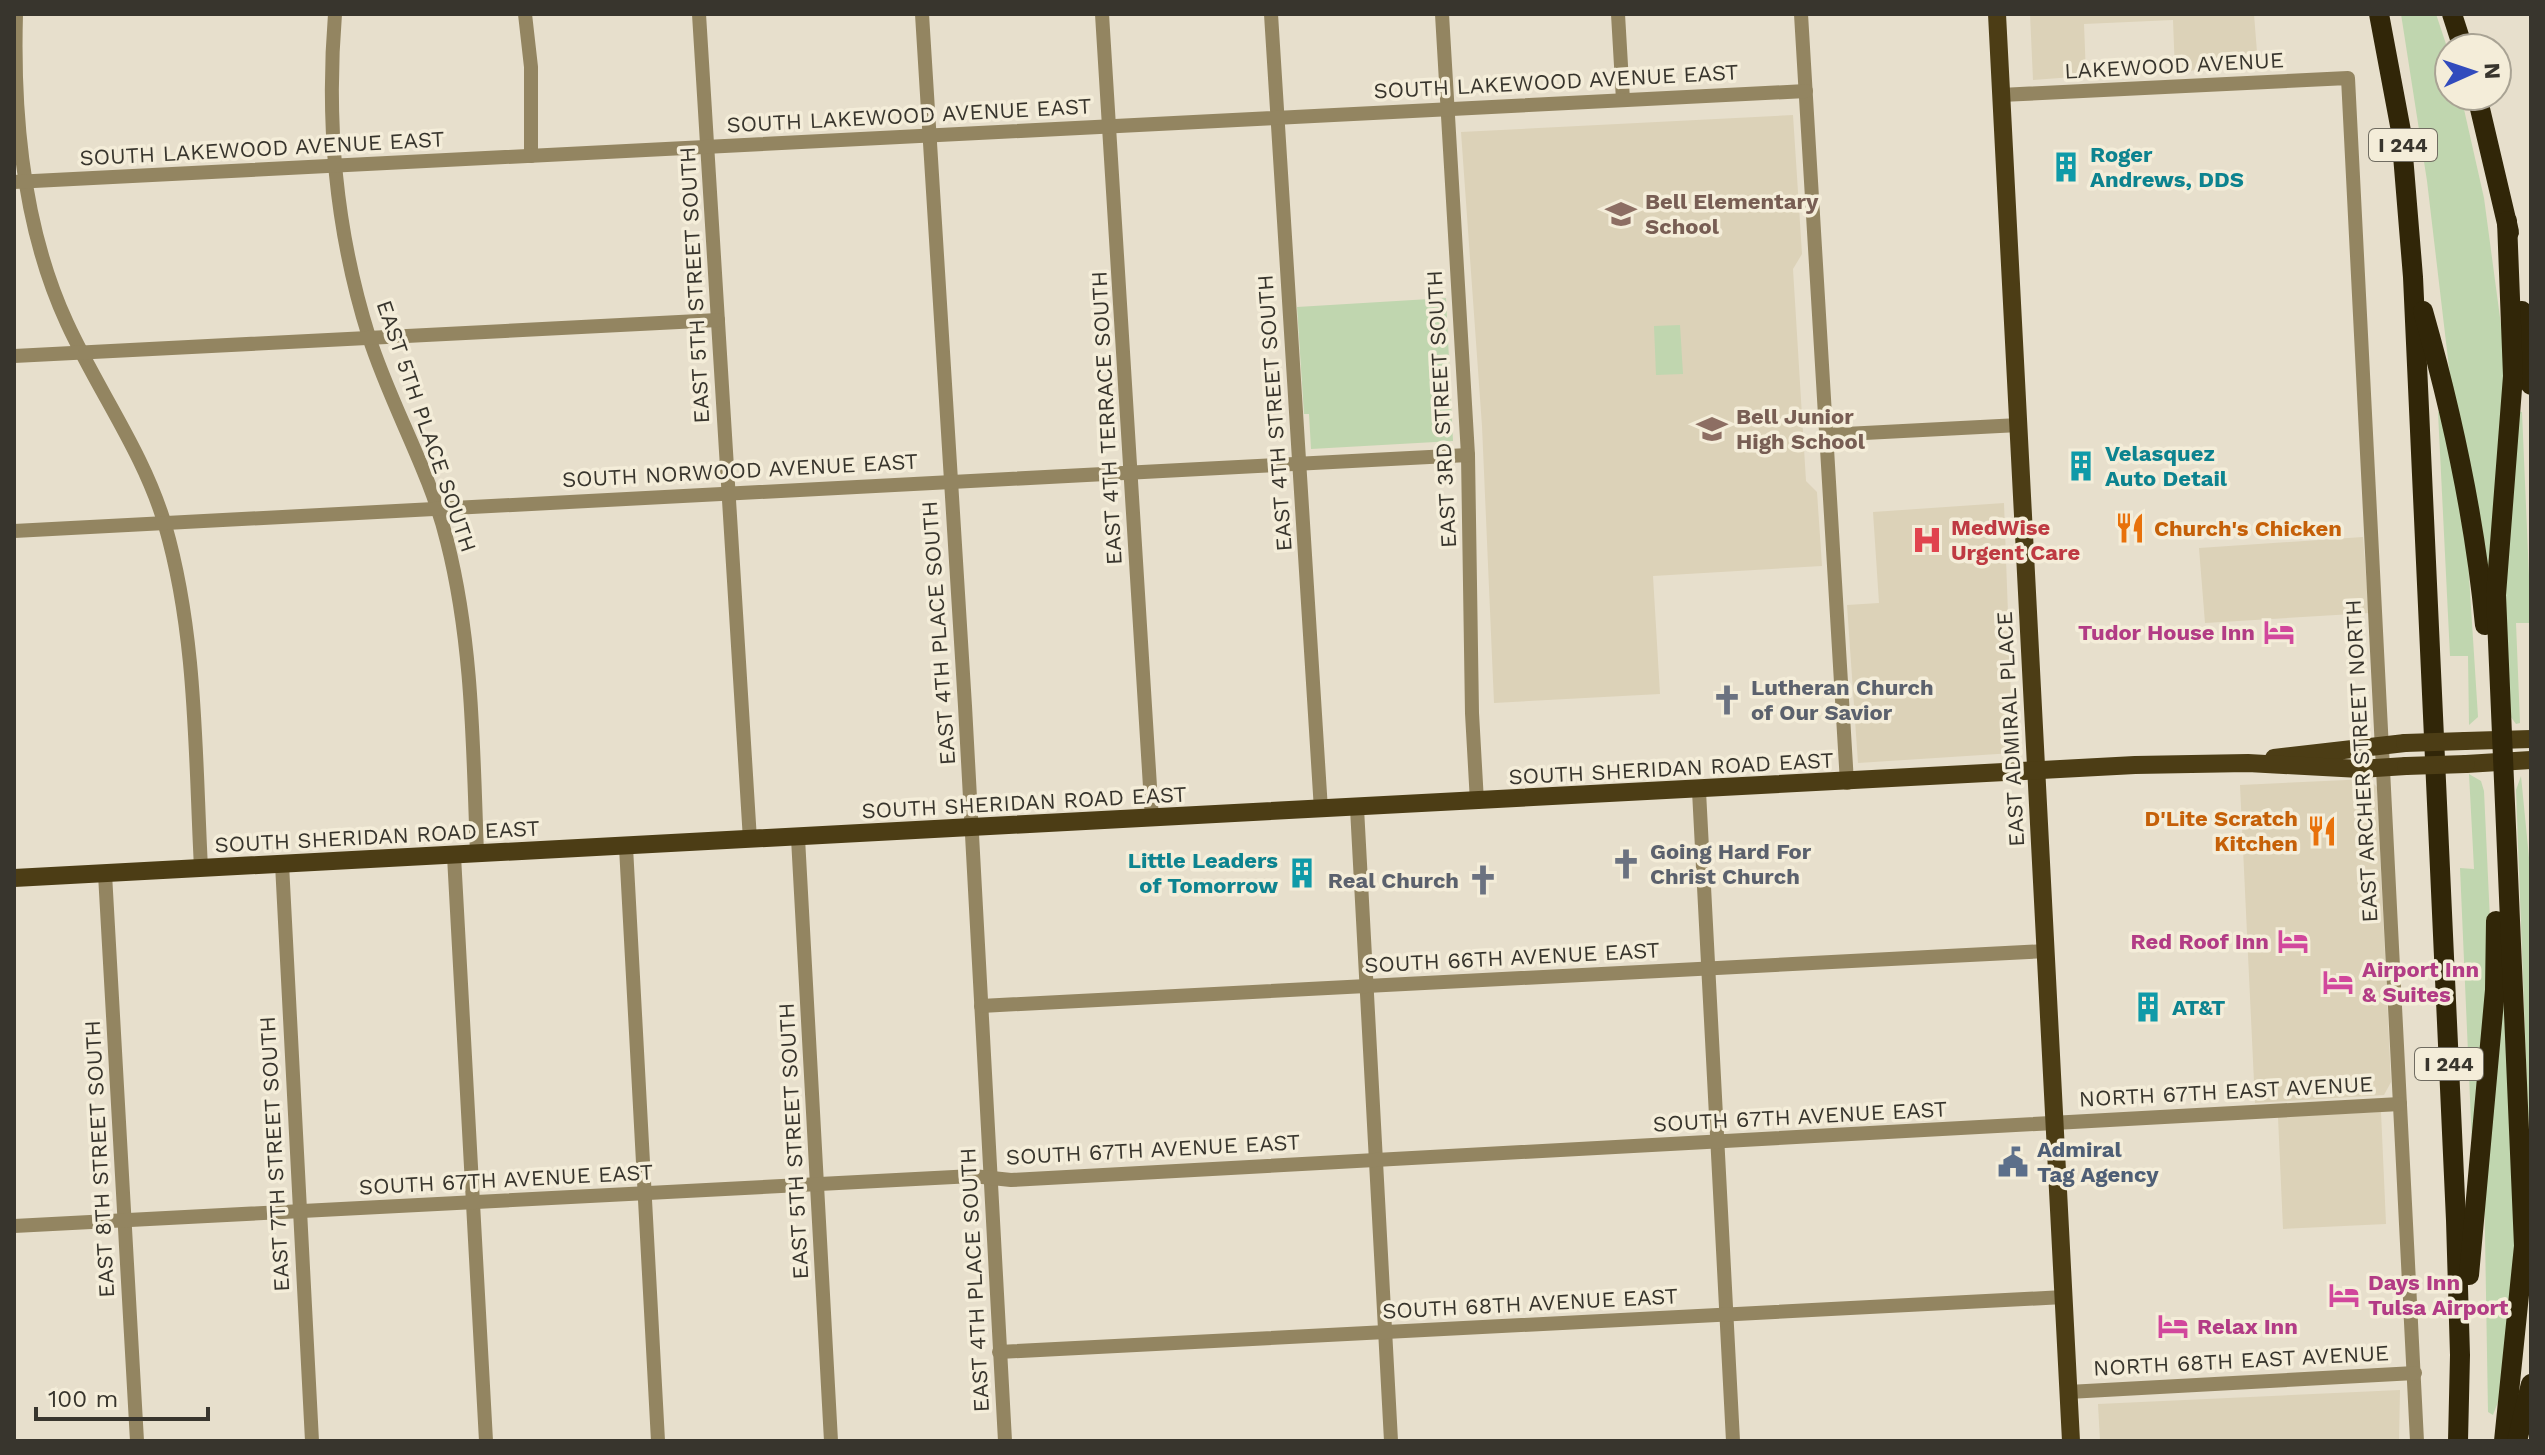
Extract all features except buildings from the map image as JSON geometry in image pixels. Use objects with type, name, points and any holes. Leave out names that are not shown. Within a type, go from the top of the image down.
[{"type":"highway","name":"I 244","points":[[2379,14],[2401,131],[2413,277],[2460,1355],[2458,1441]]},
{"type":"highway","points":[[2481,112],[2507,221],[2531,385]]},
{"type":"highway","points":[[2504,1441],[2524,1246],[2496,740],[2496,595],[2513,376],[2507,221]]},
{"type":"highway","points":[[2413,277],[2443,382],[2476,554],[2496,740]]},
{"type":"highway","points":[[2460,1355],[2495,990],[2497,762]]},
{"type":"highway","points":[[2517,1441],[2531,1384]]},
{"type":"main road","name":"EAST ADMIRAL PLACE","points":[[1997,14],[2071,1441]]},
{"type":"main road","points":[[2248,763],[2305,751],[2405,743],[2530,739]]},
{"type":"main road","points":[[2248,763],[2383,768],[2531,760]]},
{"type":"main road","name":"SOUTH SHERIDAN ROAD EAST","points":[[14,878],[2036,771],[2248,763]]},
{"type":"street","points":[[16,14],[15,79],[20,182],[53,291],[81,352],[127,435],[164,522],[188,644],[201,868]]},
{"type":"street","name":"EAST 5TH PLACE SOUTH","points":[[335,14],[331,72],[334,166],[339,210],[370,338],[436,508],[452,565],[467,653],[477,854]]},
{"type":"street","points":[[525,14],[531,67],[531,156]]},
{"type":"street","name":"EAST 5TH STREET SOUTH","points":[[699,14],[750,840]]},
{"type":"street","name":"EAST 4TH PLACE SOUTH","points":[[922,14],[1005,1441]]},
{"type":"street","name":"EAST 4TH TERRACE SOUTH","points":[[1102,14],[1152,819]]},
{"type":"street","name":"EAST 4TH STREET SOUTH","points":[[1271,14],[1321,810]]},
{"type":"street","name":"EAST 3RD STREET SOUTH","points":[[1442,14],[1468,455],[1472,713],[1477,802]]},
{"type":"street","points":[[1618,14],[1623,100]]},
{"type":"street","points":[[1801,14],[1847,783]]},
{"type":"street","name":"LAKEWOOD AVENUE","points":[[2001,95],[2348,78]]},
{"type":"street","name":"EAST ARCHER STREET NORTH","points":[[2348,78],[2417,1441]]},
{"type":"street","name":"SOUTH LAKEWOOD AVENUE EAST","points":[[20,182],[1806,91]]},
{"type":"street","points":[[14,356],[718,320]]},
{"type":"street","points":[[1826,435],[2019,425]]},
{"type":"street","name":"SOUTH NORWOOD AVENUE EAST","points":[[14,531],[1468,455]]},
{"type":"street","points":[[1699,791],[1733,1441]]},
{"type":"street","points":[[1357,808],[1391,1441]]},
{"type":"street","name":"EAST 5TH STREET SOUTH","points":[[798,838],[831,1441]]},
{"type":"street","points":[[626,847],[658,1441]]},
{"type":"street","points":[[454,856],[486,1441]]},
{"type":"street","name":"EAST 7TH STREET SOUTH","points":[[282,864],[312,1441]]},
{"type":"street","name":"EAST 8TH STREET SOUTH","points":[[105,874],[137,1441]]},
{"type":"street","name":"SOUTH 66TH AVENUE EAST","points":[[981,1006],[2046,951]]},
{"type":"street","name":"NORTH 67TH EAST AVENUE","points":[[2055,1123],[2400,1104]]},
{"type":"street","name":"SOUTH 67TH AVENUE EAST","points":[[14,1226],[818,1184],[991,1178],[1011,1180],[2055,1123]]},
{"type":"street","name":"SOUTH 68TH AVENUE EAST","points":[[999,1352],[2064,1297]]},
{"type":"street","name":"NORTH 68TH EAST AVENUE","points":[[2068,1392],[2415,1373]]},
{"type":"shaded area","points":[[2030,14],[2254,14],[2258,65],[2175,72],[2173,20],[2084,24],[2086,76],[2033,80]]},
{"type":"shaded area","points":[[1793,115],[1802,254],[1793,269],[1806,481],[1817,492],[1822,566],[1653,576],[1660,694],[1494,703],[1482,426],[1461,132]]},
{"type":"shaded area","points":[[2004,503],[2013,753],[1858,763],[1847,605],[1879,603],[1873,512]]},
{"type":"shaded area","points":[[2363,537],[2369,613],[2205,623],[2199,548]]},
{"type":"shaded area","points":[[2369,779],[2377,787],[2391,1082],[2384,1095],[2255,1103],[2240,785]]},
{"type":"shaded area","points":[[2381,1112],[2386,1224],[2283,1229],[2278,1117]]},
{"type":"shaded area","points":[[2400,1390],[2399,1441],[2100,1441],[2098,1404]]},
{"type":"green space","points":[[2401,14],[2436,14],[2442,32],[2433,32],[2433,112],[2465,112],[2484,198],[2505,355],[2491,582],[2452,393],[2427,181]]},
{"type":"green space","points":[[1446,298],[1453,441],[1311,449],[1309,414],[1304,414],[1297,307]]},
{"type":"green space","points":[[1680,325],[1683,374],[1656,375],[1654,326]]},
{"type":"green space","points":[[2443,410],[2468,560],[2478,717],[2469,725],[2468,656],[2450,656],[2438,412]]},
{"type":"green space","points":[[2517,411],[2522,412],[2531,623],[2516,623],[2520,723],[2516,724],[2508,713],[2504,579]]},
{"type":"green space","points":[[2469,774],[2481,781],[2484,791],[2491,942],[2472,1145],[2460,868],[2474,869]]},
{"type":"green space","points":[[2521,776],[2531,878],[2531,1194],[2516,790]]},
{"type":"green space","points":[[2503,992],[2518,1245],[2503,1389],[2493,1415],[2488,1412],[2484,1175]]},
{"type":"place","name":"Roger Andrews, DDS","points":[[2066,167]]},
{"type":"place","name":"Bell Elementary School","points":[[1621,214]]},
{"type":"place","name":"Bell Junior High School","points":[[1712,429]]},
{"type":"place","name":"Velasquez Auto Detail","points":[[2081,466]]},
{"type":"place","name":"Church's Chicken","points":[[2130,528]]},
{"type":"place","name":"MedWise Urgent Care","points":[[1927,540]]},
{"type":"place","name":"Tudor House Inn","points":[[2279,632]]},
{"type":"place","name":"Lutheran Church of Our Savior","points":[[1727,700]]},
{"type":"place","name":"D'Lite Scratch Kitchen","points":[[2322,831]]},
{"type":"place","name":"Going Hard For Christ Church","points":[[1626,864]]},
{"type":"place","name":"Little Leaders of Tomorrow","points":[[1302,873]]},
{"type":"place","name":"Real Church","points":[[1483,880]]},
{"type":"place","name":"Red Roof Inn","points":[[2293,941]]},
{"type":"place","name":"Airport Inn & Suites","points":[[2338,982]]},
{"type":"place","name":"AT&T","points":[[2148,1007]]},
{"type":"place","name":"Admiral Tag Agency","points":[[2013,1162]]},
{"type":"place","name":"Days Inn Tulsa Airport","points":[[2344,1295]]},
{"type":"place","name":"Relax Inn","points":[[2173,1326]]}]
